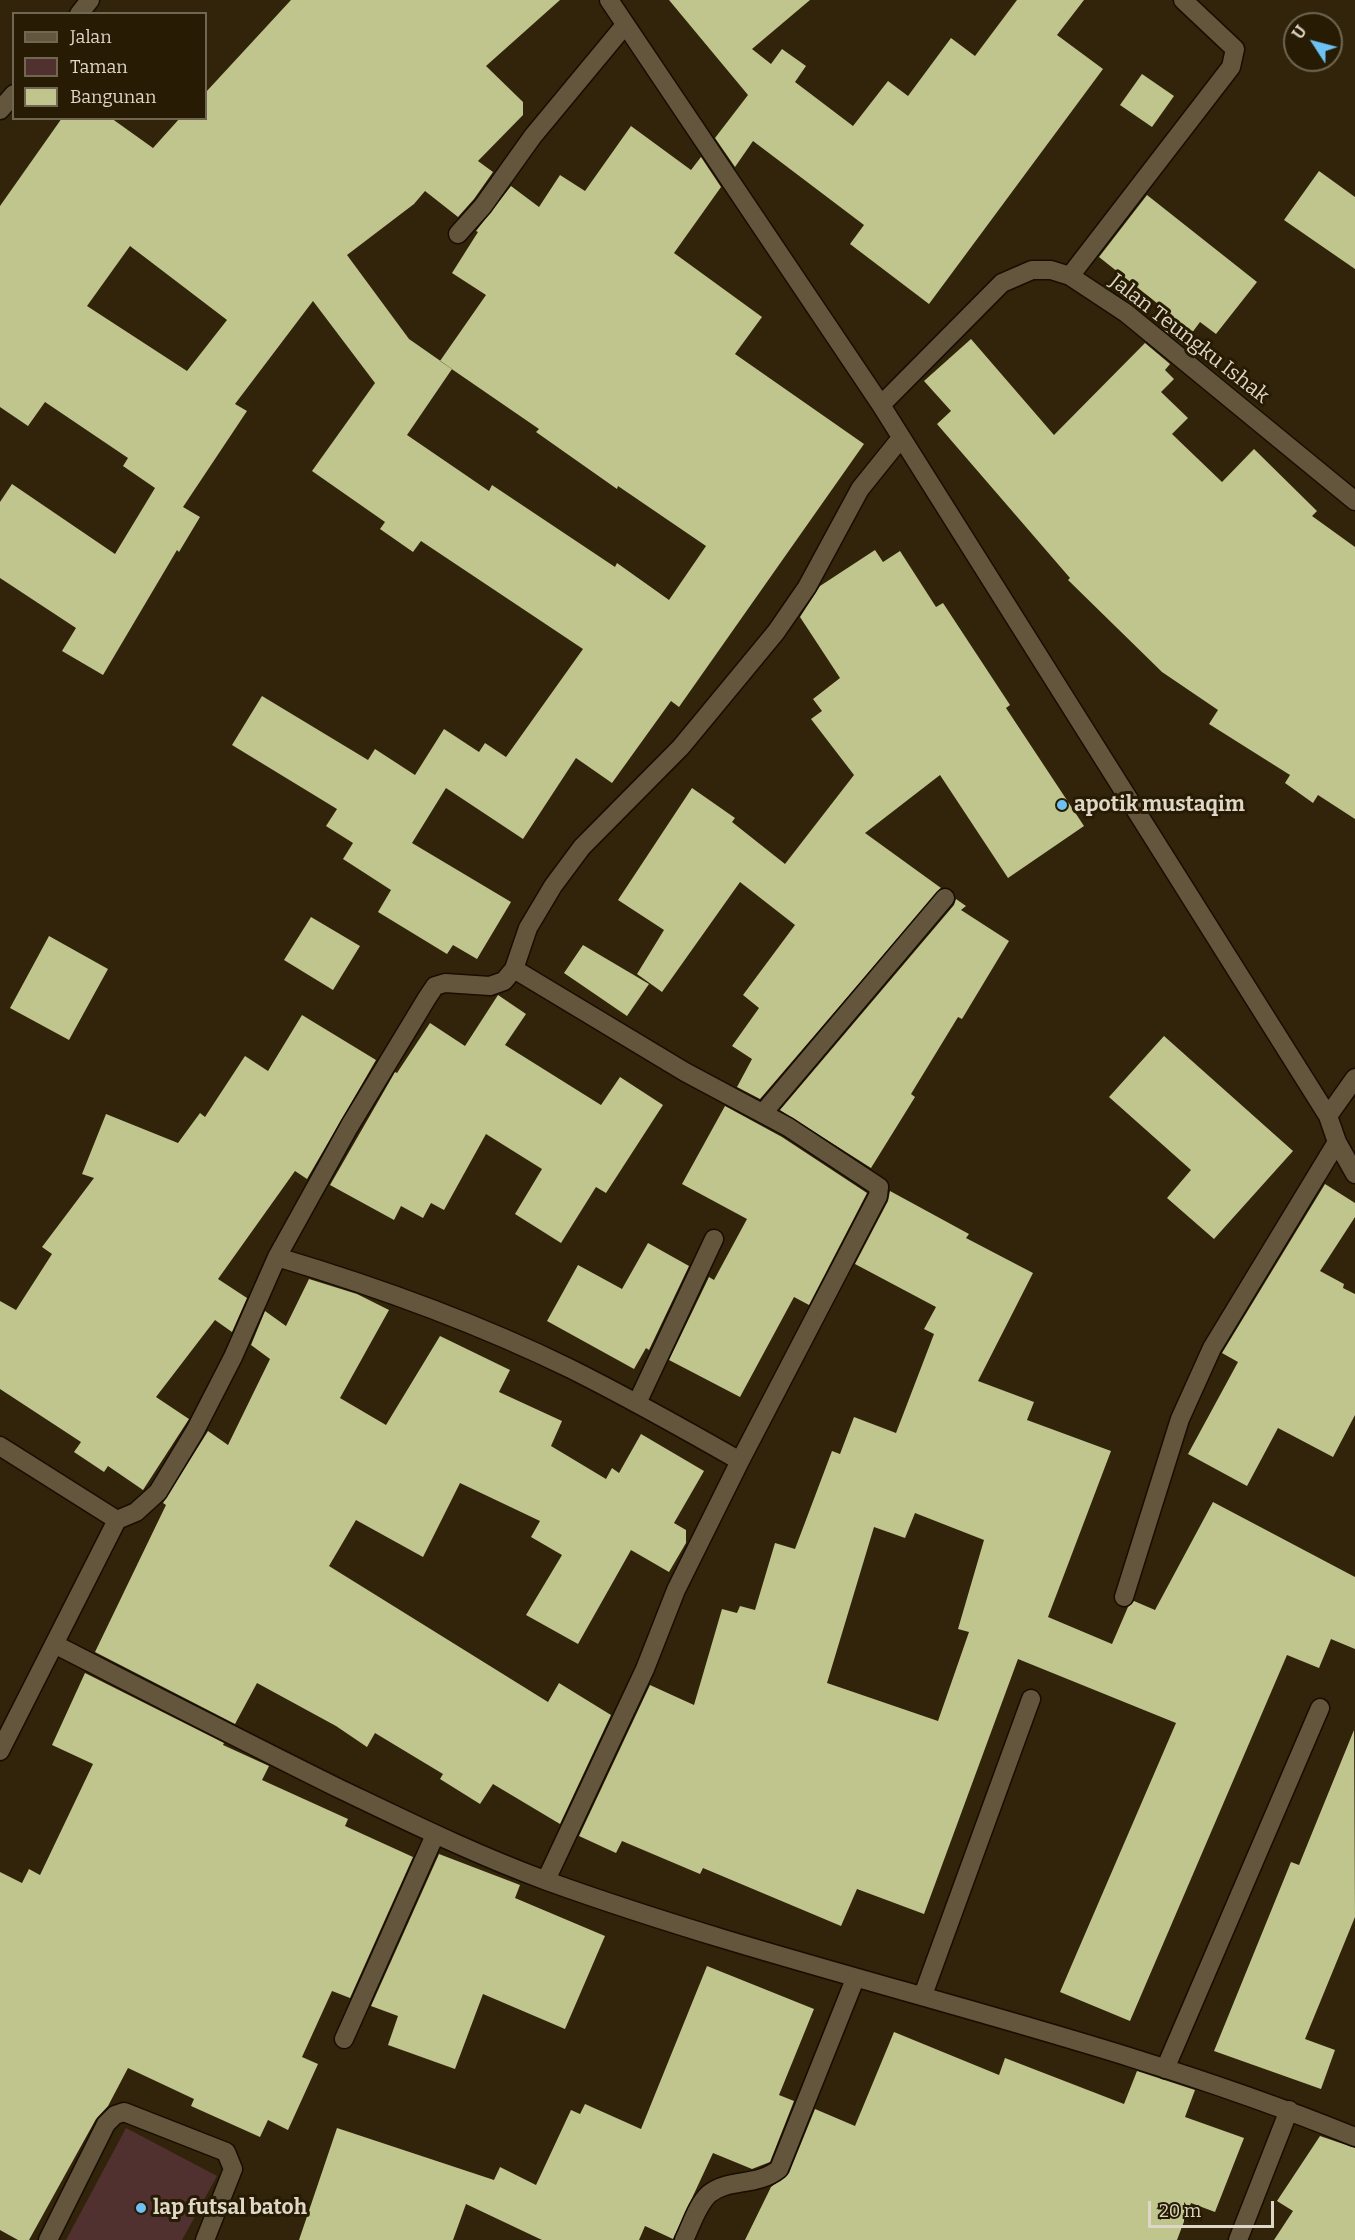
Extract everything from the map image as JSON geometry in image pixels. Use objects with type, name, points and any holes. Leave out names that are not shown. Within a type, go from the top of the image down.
[{"type":"street","points":[[81,12],[90,0]]},
{"type":"street","points":[[609,0],[881,405],[1328,1116],[1337,1142],[1355,1174]]},
{"type":"street","points":[[1070,276],[1231,67],[1235,49],[1183,0]]},
{"type":"street","points":[[458,234],[483,206],[533,136],[626,26]]},
{"type":"street","points":[[0,110],[12,96]]},
{"type":"street","name":"Jalan Teungku Ishak","points":[[881,405],[1002,283],[1032,270],[1051,270],[1070,276],[1126,313],[1355,501]]},
{"type":"street","points":[[0,1750],[117,1520],[136,1512],[152,1498],[189,1441],[233,1358],[278,1257],[349,1128],[435,986],[445,983],[490,986],[504,981],[514,969],[528,928],[582,847],[681,747],[776,632],[807,587],[860,489],[901,438]]},
{"type":"street","points":[[763,1113],[945,898]]},
{"type":"street","points":[[514,969],[686,1072],[788,1127],[879,1187],[878,1196],[740,1461],[676,1590],[645,1669],[546,1880]]},
{"type":"street","points":[[1328,1116],[1355,1078]]},
{"type":"street","points":[[1124,1597],[1180,1419],[1212,1348],[1337,1142]]},
{"type":"street","points":[[637,1403],[714,1239]]},
{"type":"street","points":[[278,1257],[336,1275],[470,1324],[570,1369],[637,1403],[740,1461]]},
{"type":"street","points":[[0,1446],[117,1520]]},
{"type":"street","points":[[54,1644],[251,1745],[435,1835],[546,1880],[855,1979],[923,1995],[1165,2069],[1290,2110],[1355,2137]]},
{"type":"street","points":[[923,1995],[1031,1699]]},
{"type":"street","points":[[1165,2069],[1320,1708]]},
{"type":"street","points":[[344,2039],[435,1835]]},
{"type":"street","points":[[684,2240],[707,2196],[718,2189],[768,2178],[779,2169],[855,1979]]},
{"type":"street","points":[[1238,2240],[1290,2110]]},
{"type":"street","points":[[48,2240],[106,2124],[115,2115],[124,2112],[226,2152],[232,2169],[205,2240]]},
{"type":"green space","name":"lap futsal batoh","points":[[126,2128],[217,2176],[182,2240],[66,2240]]},
{"type":"building","points":[[291,0],[560,0],[486,66],[523,102],[523,115],[478,161],[493,172],[474,199],[458,217],[425,191],[414,204],[347,255],[409,339],[440,361],[486,295],[452,273],[478,232],[476,231],[511,186],[539,207],[560,175],[585,191],[631,126],[691,170],[701,157],[721,187],[674,253],[762,317],[735,354],[864,444],[679,707],[671,701],[612,783],[576,758],[523,839],[446,788],[412,843],[511,902],[477,959],[453,945],[447,954],[378,912],[391,890],[343,859],[353,843],[326,826],[337,809],[232,745],[262,696],[368,760],[375,749],[415,775],[444,729],[479,752],[485,743],[506,757],[583,649],[421,541],[413,552],[380,529],[385,522],[312,471],[375,383],[313,301],[235,404],[247,411],[183,507],[200,517],[179,552],[177,550],[103,675],[62,651],[76,628],[0,578],[0,502],[12,484],[115,554],[155,488],[123,466],[128,458],[45,402],[28,426],[0,407],[0,206],[61,120],[114,120],[153,148],[178,120],[207,120],[207,91]],"holes":[[[130,246],[227,320],[187,371],[87,306]],[[452,369],[539,429],[536,432],[617,489],[618,486],[706,546],[669,600],[617,563],[615,567],[492,485],[489,491],[407,435]]]},
{"type":"building","points":[[669,0],[810,0],[752,49],[771,64],[782,49],[806,66],[795,82],[853,126],[888,81],[908,96],[951,38],[975,56],[1017,0],[1084,0],[1057,35],[1103,69],[929,304],[850,244],[864,225],[753,141],[735,167],[715,138],[748,95]]},
{"type":"building","points":[[1142,74],[1174,96],[1152,127],[1120,105]]},
{"type":"building","points":[[1319,171],[1355,197],[1355,269],[1284,220]]},
{"type":"building","points":[[1147,195],[1257,282],[1216,334],[1200,322],[1183,345],[1160,327],[1172,315],[1099,257]]},
{"type":"building","points":[[971,339],[1054,435],[1145,343],[1170,364],[1165,370],[1174,379],[1161,392],[1188,418],[1172,434],[1222,482],[1254,449],[1317,511],[1312,516],[1355,547],[1355,819],[1318,795],[1313,803],[1285,783],[1290,775],[1209,724],[1218,710],[1162,672],[1068,580],[1070,578],[937,424],[951,411],[924,381]]},
{"type":"building","points":[[875,550],[883,562],[900,551],[936,607],[943,603],[1010,705],[1006,708],[1084,826],[1008,878],[940,775],[865,833],[941,888],[760,1099],[737,1087],[752,1059],[732,1046],[759,1008],[743,995],[795,925],[740,882],[662,992],[637,974],[664,930],[618,900],[692,788],[735,818],[732,822],[785,864],[854,775],[811,719],[822,711],[813,699],[840,678],[800,617],[820,586]]},
{"type":"building","points":[[956,899],[966,906],[961,910],[1009,941],[962,1019],[958,1017],[911,1094],[915,1097],[871,1168],[780,1110],[954,905]]},
{"type":"building","points":[[311,917],[360,946],[333,990],[284,960]]},
{"type":"building","points":[[49,936],[108,969],[69,1040],[10,1008]]},
{"type":"building","points":[[583,945],[649,984],[627,1016],[564,973]]},
{"type":"building","points":[[498,995],[526,1014],[505,1045],[601,1105],[620,1077],[663,1105],[606,1193],[596,1187],[561,1243],[515,1214],[542,1169],[486,1134],[444,1210],[431,1203],[423,1218],[401,1206],[394,1220],[330,1185],[395,1072],[397,1073],[430,1023],[465,1046]]},
{"type":"building","points":[[302,1015],[376,1060],[307,1179],[295,1171],[218,1279],[247,1298],[232,1332],[215,1320],[156,1397],[189,1419],[143,1490],[108,1466],[104,1472],[74,1452],[81,1442],[0,1389],[0,1301],[16,1310],[52,1254],[42,1247],[94,1178],[82,1174],[106,1114],[178,1143],[200,1113],[205,1117],[245,1056],[268,1071]]},
{"type":"building","points":[[1164,1036],[1293,1151],[1214,1239],[1167,1198],[1191,1170],[1109,1097]]},
{"type":"building","points":[[725,1106],[782,1137],[867,1193],[809,1305],[794,1297],[740,1397],[669,1360],[709,1277],[714,1280],[747,1219],[682,1184]]},
{"type":"building","points":[[1325,1184],[1355,1203],[1355,1217],[1320,1271],[1344,1284],[1343,1288],[1355,1294],[1355,1415],[1333,1457],[1278,1428],[1247,1486],[1188,1454],[1238,1362],[1222,1353]]},
{"type":"building","points":[[890,1191],[969,1234],[966,1238],[1033,1273],[978,1381],[1034,1402],[1027,1420],[1111,1451],[1048,1617],[1112,1644],[1128,1607],[1134,1601],[1155,1610],[1213,1502],[1355,1577],[1355,1649],[1331,1639],[1319,1668],[1287,1655],[1130,2021],[1060,1992],[1176,1723],[1018,1659],[924,1914],[857,1889],[841,1926],[703,1868],[700,1874],[622,1841],[616,1853],[579,1836],[650,1685],[694,1705],[722,1609],[737,1613],[740,1606],[755,1610],[775,1543],[795,1549],[832,1451],[840,1454],[854,1417],[896,1433],[934,1334],[924,1329],[936,1307],[855,1264],[888,1201]],"holes":[[[915,1513],[984,1540],[958,1629],[969,1632],[938,1721],[827,1683],[874,1527],[905,1538]]]},
{"type":"building","points":[[648,1243],[689,1266],[649,1350],[646,1348],[634,1369],[547,1321],[578,1265],[622,1289]]},
{"type":"building","points":[[309,1279],[357,1294],[389,1310],[340,1398],[386,1425],[440,1336],[510,1370],[499,1392],[562,1421],[551,1446],[606,1479],[612,1468],[619,1473],[641,1434],[704,1471],[674,1523],[686,1530],[686,1543],[669,1572],[631,1550],[578,1644],[526,1615],[562,1555],[531,1537],[540,1521],[460,1483],[423,1557],[356,1520],[329,1566],[548,1702],[559,1683],[611,1715],[560,1824],[493,1784],[480,1804],[440,1779],[443,1774],[375,1733],[367,1747],[336,1726],[257,1683],[235,1724],[95,1652],[166,1505],[163,1503],[208,1431],[228,1445],[270,1359],[251,1345],[265,1311],[286,1326]]},
{"type":"building","points":[[85,1673],[224,1743],[223,1745],[269,1766],[262,1780],[348,1819],[345,1826],[413,1857],[350,1998],[332,1991],[302,2057],[318,2064],[288,2130],[268,2120],[260,2137],[191,2106],[194,2099],[128,2068],[108,2106],[96,2119],[29,2240],[18,2240],[0,2230],[0,1872],[22,1883],[29,1869],[40,1875],[93,1764],[52,1745]]},
{"type":"building","points":[[1354,1730],[1355,1917],[1305,2039],[1335,2050],[1321,2089],[1214,2051],[1291,1862],[1299,1865]]},
{"type":"building","points":[[439,1854],[520,1885],[515,1898],[605,1936],[565,2029],[483,1994],[455,2069],[388,2045],[398,2016],[371,2006]]},
{"type":"building","points":[[707,1966],[814,2009],[779,2095],[794,2101],[770,2162],[752,2169],[713,2153],[673,2239],[645,2226],[639,2240],[542,2240],[466,2204],[453,2240],[299,2240],[337,2128],[494,2180],[500,2167],[536,2185],[571,2110],[580,2114],[585,2104],[641,2129]]},
{"type":"building","points":[[894,2032],[999,2075],[1005,2058],[1124,2104],[1137,2071],[1195,2090],[1185,2117],[1244,2138],[1215,2212],[1191,2203],[1177,2240],[745,2240],[771,2187],[789,2173],[815,2109],[855,2126]]},
{"type":"building","points":[[1320,2136],[1355,2148],[1355,2240],[1274,2240],[1293,2211],[1277,2201]]},
{"type":"place","name":"apotik mustaqim","points":[[1062,805]]},
{"type":"place","name":"lap futsal batoh","points":[[141,2208]]}]
